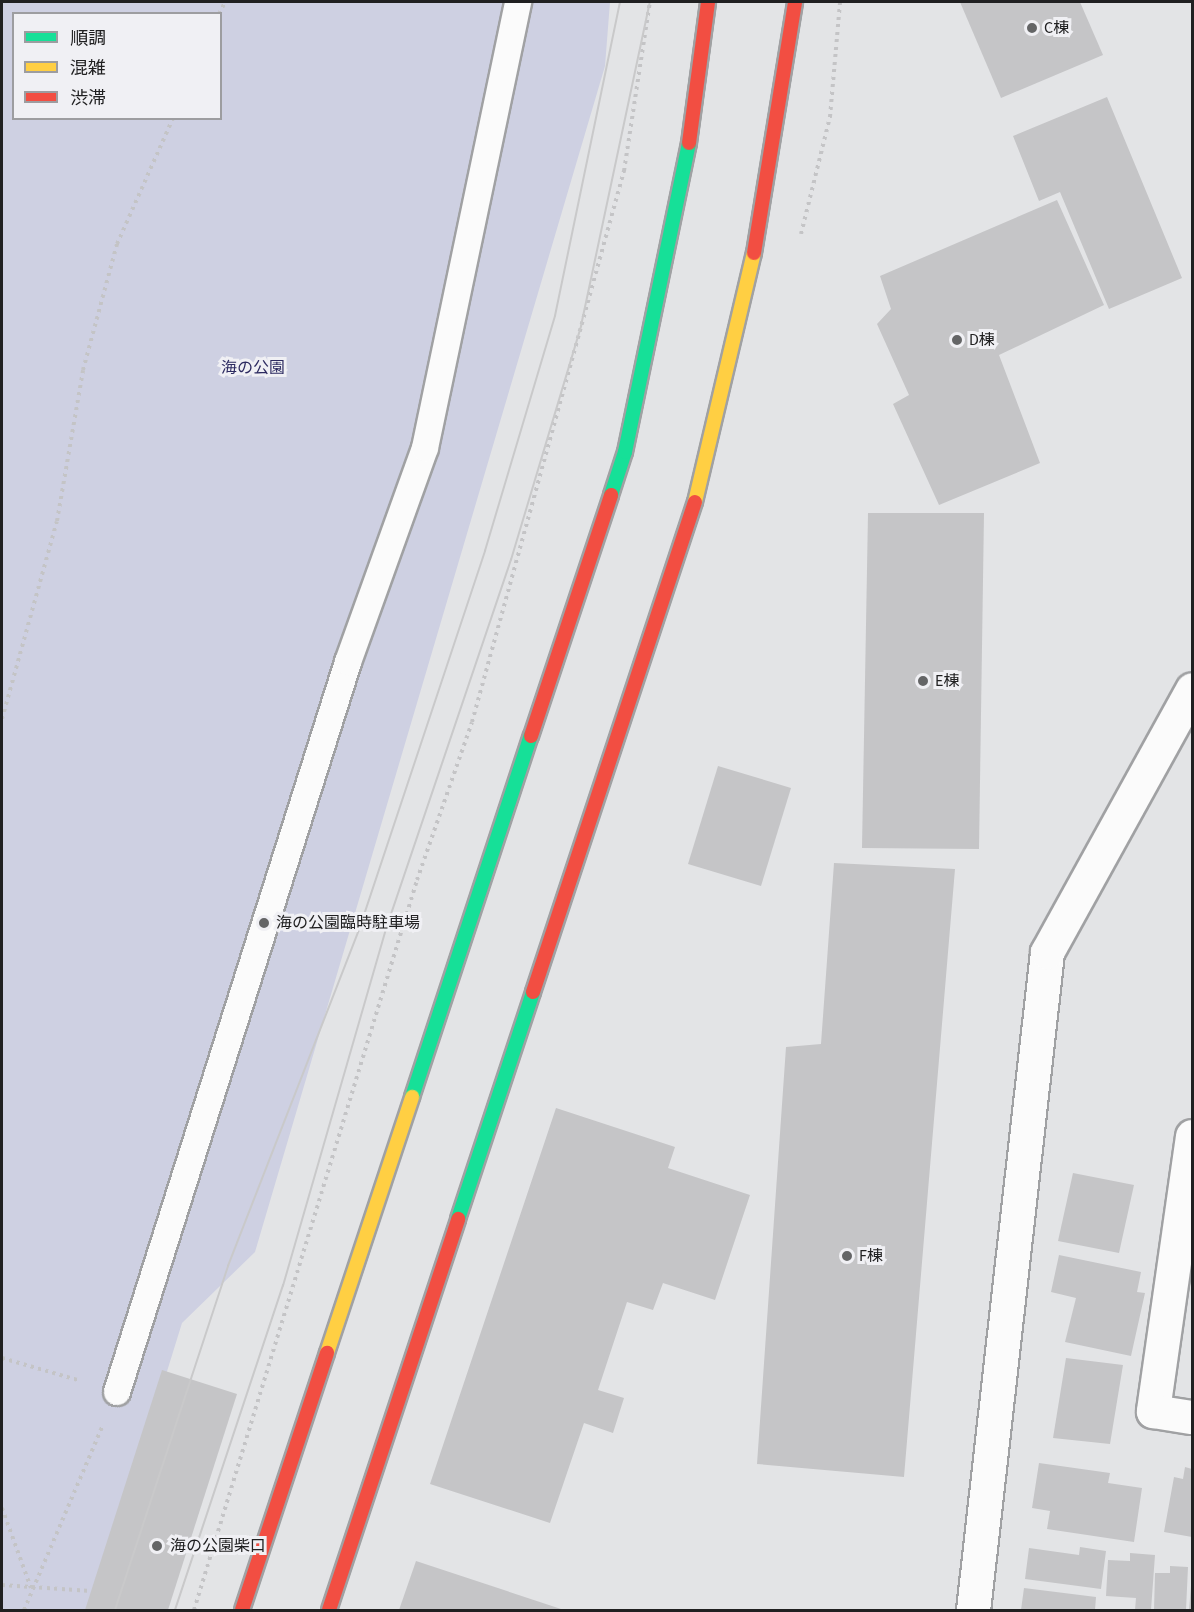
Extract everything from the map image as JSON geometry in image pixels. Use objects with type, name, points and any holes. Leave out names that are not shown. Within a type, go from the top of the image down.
[{"type":"street","points":[[242,1611],[625,452],[684,178],[708,2]]},
{"type":"street","points":[[329,1611],[706,469],[753,256],[795,2]]},
{"type":"street","points":[[973,1611],[1047,952],[1192,689]]},
{"type":"street","points":[[1192,1136],[1154,1411],[1192,1417]]},
{"type":"lane","points":[[117,1392],[348,662],[425,448],[518,2]]},
{"type":"path","points":[[194,1611],[417,880],[472,722],[624,171],[650,2]]},
{"type":"path","points":[[2,719],[57,520],[83,370],[117,244],[171,120]]},
{"type":"path","points":[[2,1358],[117,1392],[31,1589],[24,1611]]},
{"type":"path","points":[[2,1508],[31,1589]]},
{"type":"path","points":[[2,1585],[31,1589],[91,1591]]},
{"type":"green space","name":"海の公園","points":[[2,2],[610,2],[605,66],[255,1252],[182,1323],[93,1610],[2,1610]]},
{"type":"building","name":"C棟","points":[[960,2],[1080,2],[1103,55],[1001,98]]},
{"type":"building","points":[[1107,97],[1182,278],[1109,309],[1060,192],[1039,201],[1013,136]]},
{"type":"building","name":"D棟","points":[[1057,200],[1104,305],[999,355],[1040,463],[939,505],[893,404],[909,395],[877,324],[891,309],[880,276]]},
{"type":"building","name":"E棟","points":[[868,513],[984,513],[979,849],[862,848]]},
{"type":"building","points":[[718,766],[791,788],[761,886],[688,864]]},
{"type":"building","name":"F棟","points":[[834,863],[955,869],[904,1477],[757,1464],[786,1047],[821,1044]]},
{"type":"building","points":[[556,1108],[675,1147],[668,1168],[750,1195],[715,1300],[663,1283],[653,1310],[627,1302],[598,1390],[624,1398],[613,1433],[584,1423],[550,1523],[430,1484]]},
{"type":"building","points":[[1073,1173],[1134,1185],[1119,1253],[1058,1241]]},
{"type":"building","points":[[1059,1255],[1141,1272],[1137,1292],[1145,1293],[1131,1356],[1065,1342],[1076,1298],[1051,1292]]},
{"type":"building","points":[[1066,1358],[1123,1365],[1110,1444],[1053,1438]]},
{"type":"building","points":[[162,1370],[237,1394],[168,1610],[85,1610]]},
{"type":"building","points":[[1039,1463],[1110,1473],[1108,1483],[1142,1488],[1134,1542],[1047,1529],[1050,1511],[1032,1508]]},
{"type":"building","points":[[1185,1467],[1192,1469],[1192,1537],[1164,1532],[1174,1477],[1183,1479]]},
{"type":"building","points":[[1080,1547],[1106,1551],[1101,1589],[1025,1579],[1029,1548],[1079,1555]]},
{"type":"building","points":[[1130,1553],[1155,1555],[1151,1610],[1135,1610],[1136,1598],[1106,1596],[1108,1560],[1130,1561]]},
{"type":"building","points":[[416,1561],[564,1610],[399,1610]]},
{"type":"building","points":[[1170,1566],[1188,1567],[1186,1610],[1154,1610],[1155,1573],[1170,1573]]},
{"type":"building","points":[[1191,1586],[1192,1610],[1189,1610]]},
{"type":"building","points":[[1024,1588],[1096,1597],[1095,1610],[1021,1610]]},
{"type":"tram line","points":[[115,1610],[228,1266],[361,924],[485,551],[555,316],[620,2]]},
{"type":"tram line","points":[[175,1610],[283,1286],[385,932],[511,560],[581,326],[650,2]]},
{"type":"traffic: fast","points":[[611,495],[625,452],[689,143]]},
{"type":"traffic: fast","points":[[412,1097],[531,736]]},
{"type":"traffic: fast","points":[[458,1219],[533,992]]},
{"type":"traffic: slow","points":[[695,502],[754,253]]},
{"type":"traffic: slow","points":[[327,1353],[412,1097]]},
{"type":"traffic: jam","points":[[689,143],[708,2]]},
{"type":"traffic: jam","points":[[754,253],[795,2]]},
{"type":"traffic: jam","points":[[531,736],[611,495]]},
{"type":"traffic: jam","points":[[533,992],[695,502]]},
{"type":"traffic: jam","points":[[329,1610],[458,1219]]},
{"type":"traffic: jam","points":[[242,1610],[327,1353]]},
{"type":"place","name":"C棟","points":[[1032,28]]},
{"type":"place","name":"D棟","points":[[957,340]]},
{"type":"place","name":"E棟","points":[[923,681]]},
{"type":"place","name":"海の公園臨時駐車場","points":[[264,923]]},
{"type":"place","name":"F棟","points":[[847,1256]]},
{"type":"place","name":"海の公園柴口","points":[[157,1546]]}]
